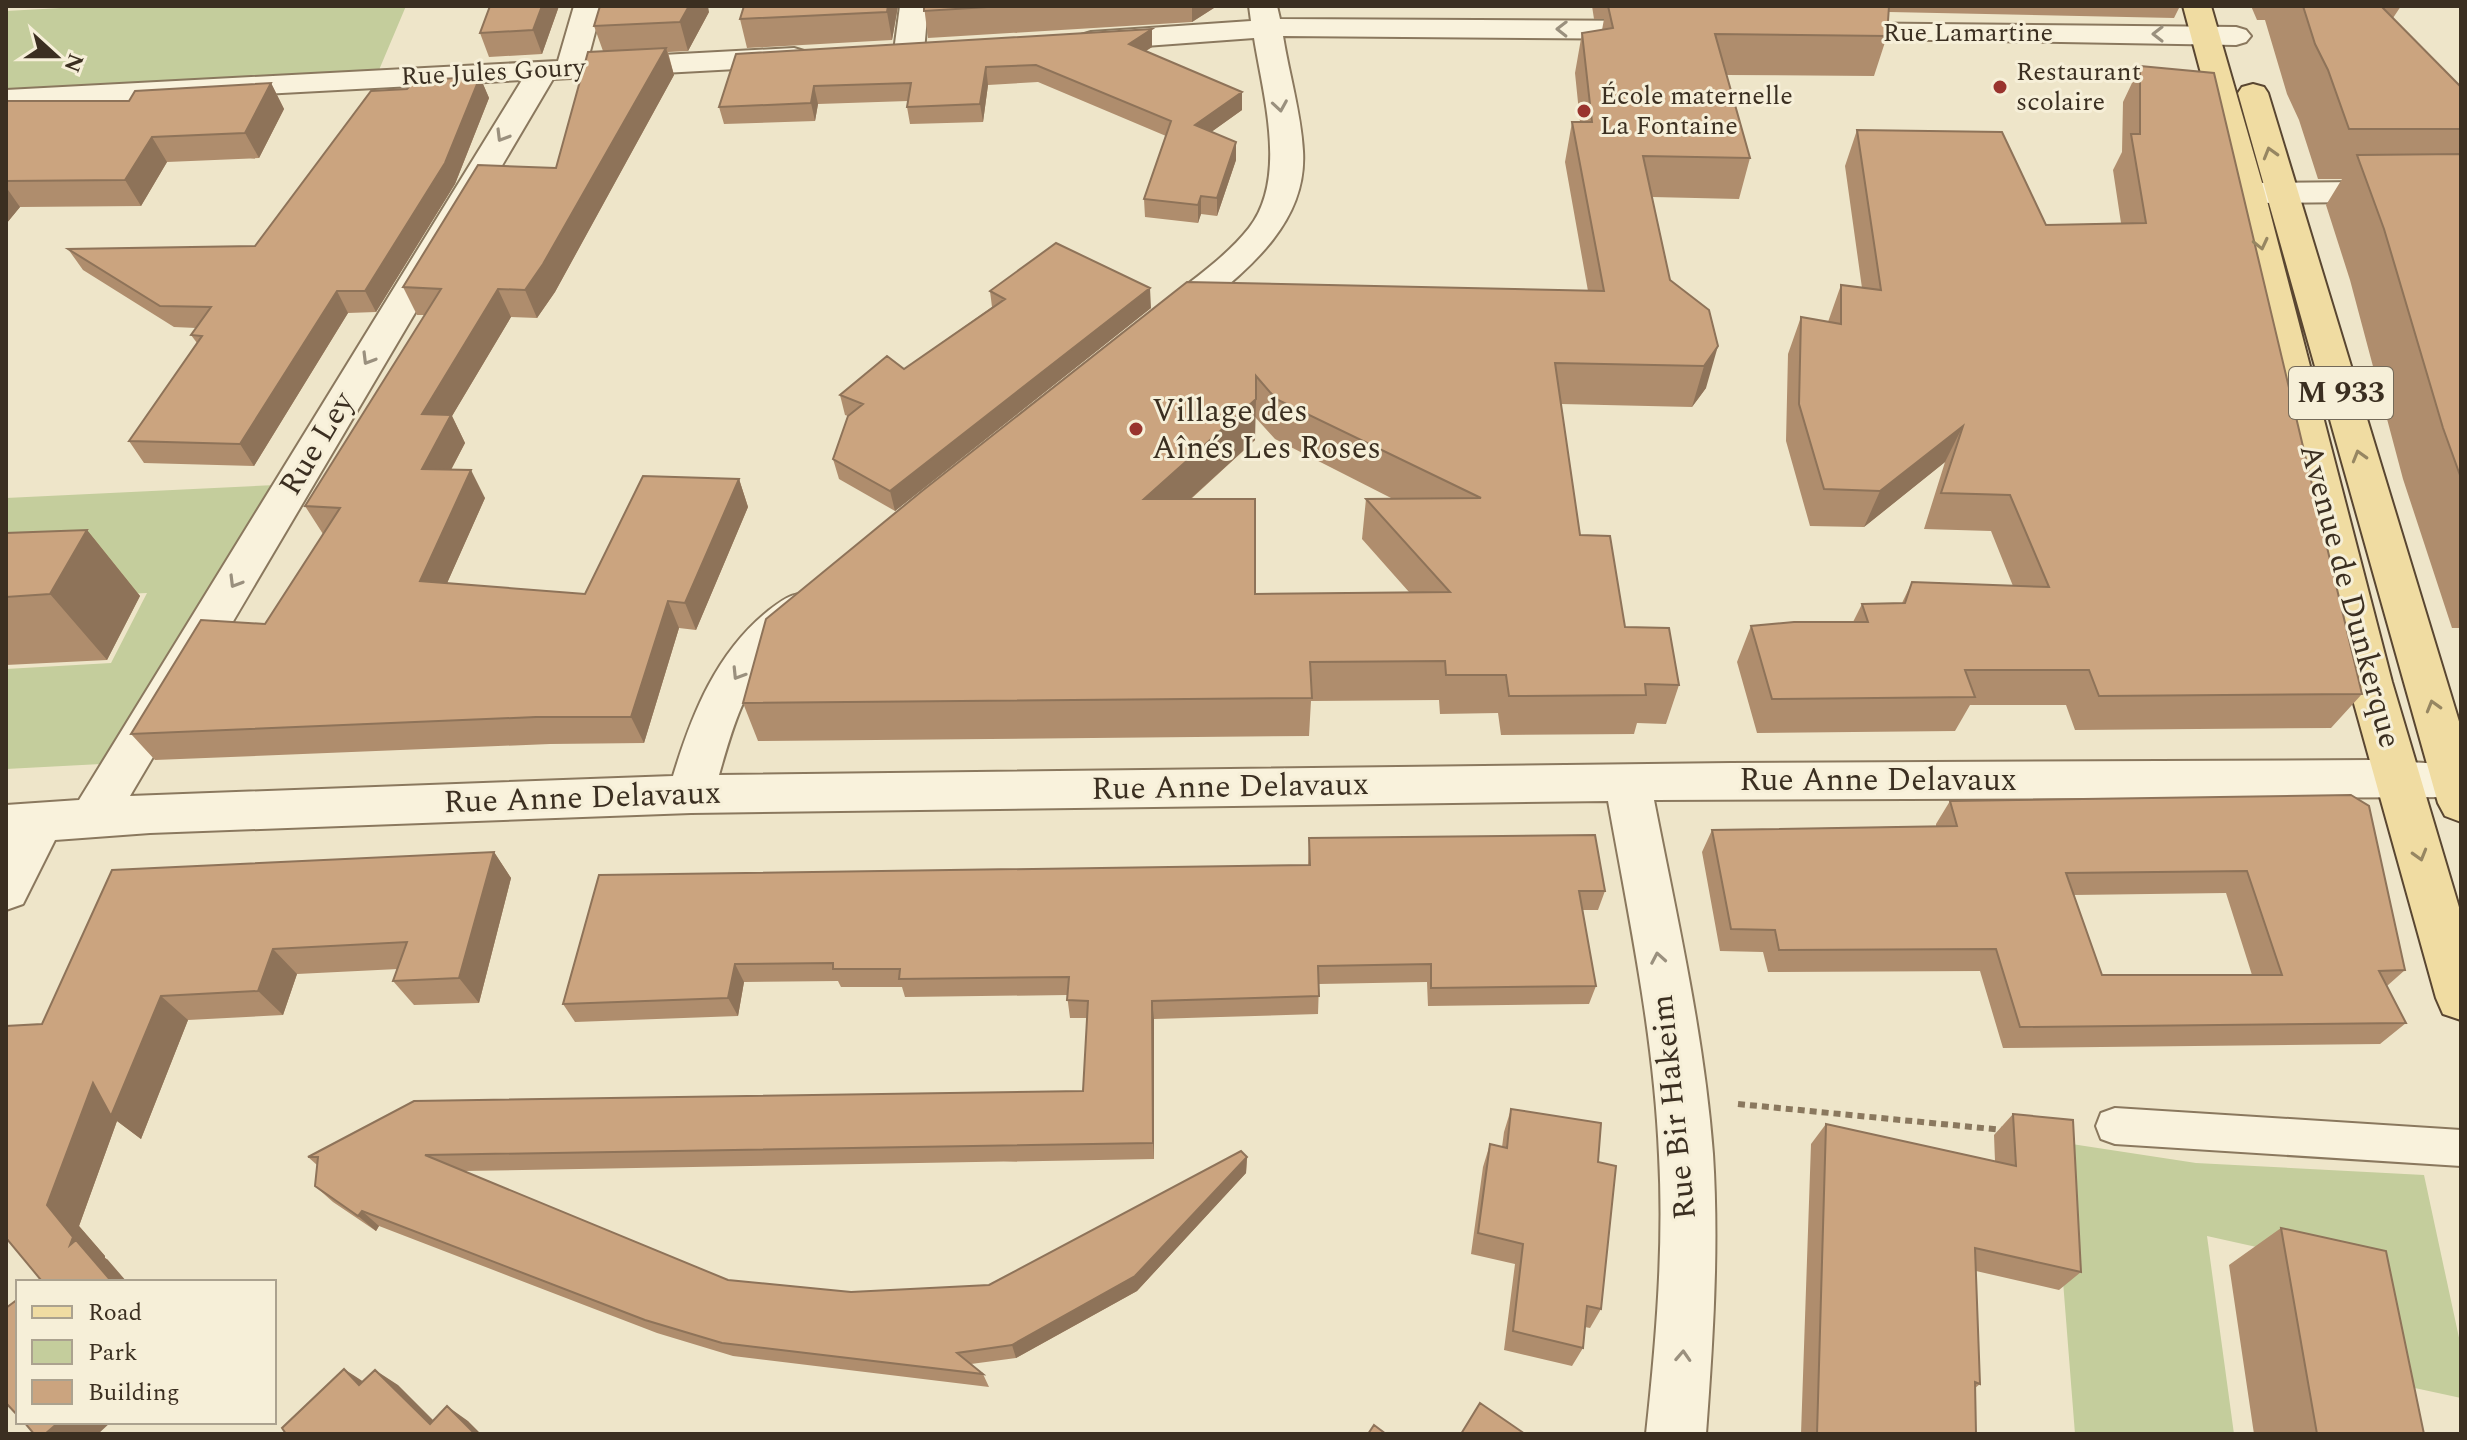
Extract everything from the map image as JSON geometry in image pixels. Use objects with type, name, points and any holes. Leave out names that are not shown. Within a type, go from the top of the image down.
[{"type":"main road","name":"Avenue de Dunkerque","points":[[2217,21],[2265,193],[2458,792]]},
{"type":"main road","name":"Avenue de Dunkerque","points":[[2265,193],[2370,682],[2459,986]]},
{"type":"street","name":"Rue Ley","points":[[92,819],[557,69],[588,6]]},
{"type":"street","points":[[909,51],[914,6]]},
{"type":"street","points":[[1065,42],[1265,17],[1316,26],[1690,30]]},
{"type":"street","points":[[1136,342],[1244,253],[1270,221],[1287,166],[1265,17]]},
{"type":"street","name":"Rue Lamartine","points":[[1798,31],[2217,21]]},
{"type":"street","points":[[878,53],[940,50]]},
{"type":"street","name":"Rue Jules Goury","points":[[6,99],[817,56]]},
{"type":"street","points":[[2265,193],[2461,191]]},
{"type":"street","points":[[691,794],[717,714],[736,674],[757,646],[826,588]]},
{"type":"street","name":"Rue Anne Delavaux","points":[[23,823],[691,794],[1628,783],[2398,780],[2458,792]]},
{"type":"street","name":"Rue Bir Hakeim","points":[[1628,783],[1674,1048],[1686,1155],[1687,1230],[1676,1434]]},
{"type":"street","points":[[6,890],[23,823]]},
{"type":"lane","points":[[2115,1126],[2461,1148]]},
{"type":"path","points":[[1681,1103],[1747,1104],[2017,1131]]},
{"type":"green space","points":[[97,6],[406,6],[379,70],[6,90],[6,11]]},
{"type":"green space","points":[[275,485],[101,764],[6,769],[6,669],[111,663],[147,593],[6,599],[6,498]]},
{"type":"green space","points":[[2052,1141],[2196,1163],[2424,1175],[2461,1347],[2461,1398],[2364,1377],[2342,1266],[2207,1236],[2234,1434],[2075,1434]]},
{"type":"building","points":[[490,6],[542,6],[533,30],[480,33]]},
{"type":"building","points":[[600,6],[689,6],[680,22],[594,26]]},
{"type":"building","points":[[744,6],[888,6],[887,12],[740,19]]},
{"type":"building","points":[[924,6],[1003,6],[924,11]]},
{"type":"building","points":[[1608,6],[1889,6],[1887,36],[1715,34],[1750,158],[1643,156],[1670,280],[1709,310],[1718,346],[1704,366],[1555,363],[1580,535],[1610,536],[1625,627],[1669,628],[1679,685],[1645,684],[1646,695],[1509,696],[1506,675],[1446,675],[1445,661],[1310,662],[1312,698],[743,703],[766,619],[922,491],[1187,282],[1604,291],[1572,122],[1592,122],[1582,33],[1613,28]],"holes":[[[1256,376],[1276,399],[1481,498],[1366,499],[1450,592],[1255,594],[1255,499],[1144,499],[1256,399]]]},
{"type":"building","points":[[2303,6],[2381,6],[2461,87],[2461,129],[2349,129]]},
{"type":"building","points":[[1152,29],[1129,44],[1242,92],[1195,125],[1236,142],[1217,198],[1201,196],[1198,205],[1144,199],[1171,121],[1036,65],[986,67],[980,104],[907,107],[911,83],[814,86],[811,103],[719,107],[736,54]]},
{"type":"building","points":[[666,48],[543,264],[525,290],[498,289],[422,414],[451,415],[422,469],[471,470],[420,581],[585,594],[643,476],[739,479],[685,603],[668,601],[631,717],[536,717],[131,734],[201,620],[265,624],[340,508],[305,506],[441,289],[403,287],[478,165],[556,168],[588,52]]},
{"type":"building","points":[[2140,66],[2214,73],[2362,694],[2099,696],[2089,670],[1965,670],[1975,697],[1772,699],[1751,626],[1794,622],[1868,622],[1862,604],[1905,603],[1912,582],[2049,587],[2010,495],[1941,493],[1963,426],[1880,491],[1824,489],[1799,404],[1801,317],[1841,324],[1841,285],[1881,290],[1857,130],[2002,132],[2046,225],[2146,223],[2131,134],[2140,134]]},
{"type":"building","points":[[480,77],[445,163],[365,291],[337,291],[240,444],[129,441],[202,336],[191,335],[211,307],[160,306],[68,249],[255,246],[371,91],[407,89],[416,80]]},
{"type":"building","points":[[271,83],[245,133],[152,137],[125,180],[6,181],[6,101],[129,101],[135,91]]},
{"type":"building","points":[[2461,154],[2461,478],[2443,428],[2384,229],[2357,155]]},
{"type":"building","points":[[1056,243],[1150,288],[890,491],[833,459],[848,416],[863,404],[840,395],[887,356],[904,369],[1005,299],[990,291]]},
{"type":"building","points":[[87,530],[50,594],[6,597],[6,533]]},
{"type":"building","points":[[2351,795],[2369,806],[2405,970],[2379,971],[2406,1023],[2020,1027],[1996,949],[1779,950],[1775,930],[1731,929],[1712,830],[1957,826],[1950,801]],"holes":[[[2247,871],[2282,975],[2102,975],[2066,873]]]},
{"type":"building","points":[[1595,835],[1605,891],[1579,891],[1596,986],[1431,988],[1431,964],[1318,966],[1319,996],[1152,1001],[1153,1143],[425,1155],[728,1280],[851,1292],[989,1285],[1241,1151],[1247,1157],[1135,1276],[1012,1345],[957,1353],[983,1374],[722,1343],[645,1320],[362,1211],[358,1216],[315,1186],[318,1157],[308,1157],[414,1101],[1083,1091],[1088,1001],[1067,1000],[1069,977],[899,979],[900,969],[833,969],[833,963],[735,964],[728,998],[563,1004],[599,875],[1310,865],[1309,838]]},
{"type":"building","points":[[494,852],[459,978],[393,981],[407,942],[273,949],[258,991],[161,996],[111,1116],[93,1083],[47,1205],[73,1237],[70,1245],[76,1240],[110,1280],[41,1280],[6,1238],[6,1026],[42,1024],[112,870]]},
{"type":"building","points":[[1511,1109],[1601,1123],[1598,1162],[1616,1166],[1601,1309],[1587,1306],[1583,1348],[1513,1331],[1523,1244],[1478,1233],[1490,1144],[1507,1148]]},
{"type":"building","points":[[2013,1114],[2073,1120],[2081,1272],[1975,1248],[1980,1384],[1975,1382],[1976,1434],[1817,1434],[1826,1124],[2016,1166]]},
{"type":"building","points":[[2281,1228],[2386,1251],[2424,1434],[2317,1434]]},
{"type":"building","points":[[16,1300],[16,1414],[6,1403],[6,1308]]},
{"type":"building","points":[[344,1369],[359,1385],[375,1370],[430,1424],[447,1406],[475,1434],[286,1434],[282,1428]]},
{"type":"building","points":[[1480,1403],[1525,1434],[1461,1434]]},
{"type":"building","points":[[26,1424],[57,1424],[45,1434],[34,1434]]},
{"type":"building","points":[[1374,1425],[1386,1434],[1368,1434]]},
{"type":"place","name":"Restaurant scolaire","points":[[2000,87]]},
{"type":"place","name":"École maternelle La Fontaine","points":[[1584,111]]},
{"type":"place","name":"Village des Aînés Les Roses","points":[[1136,429]]}]
